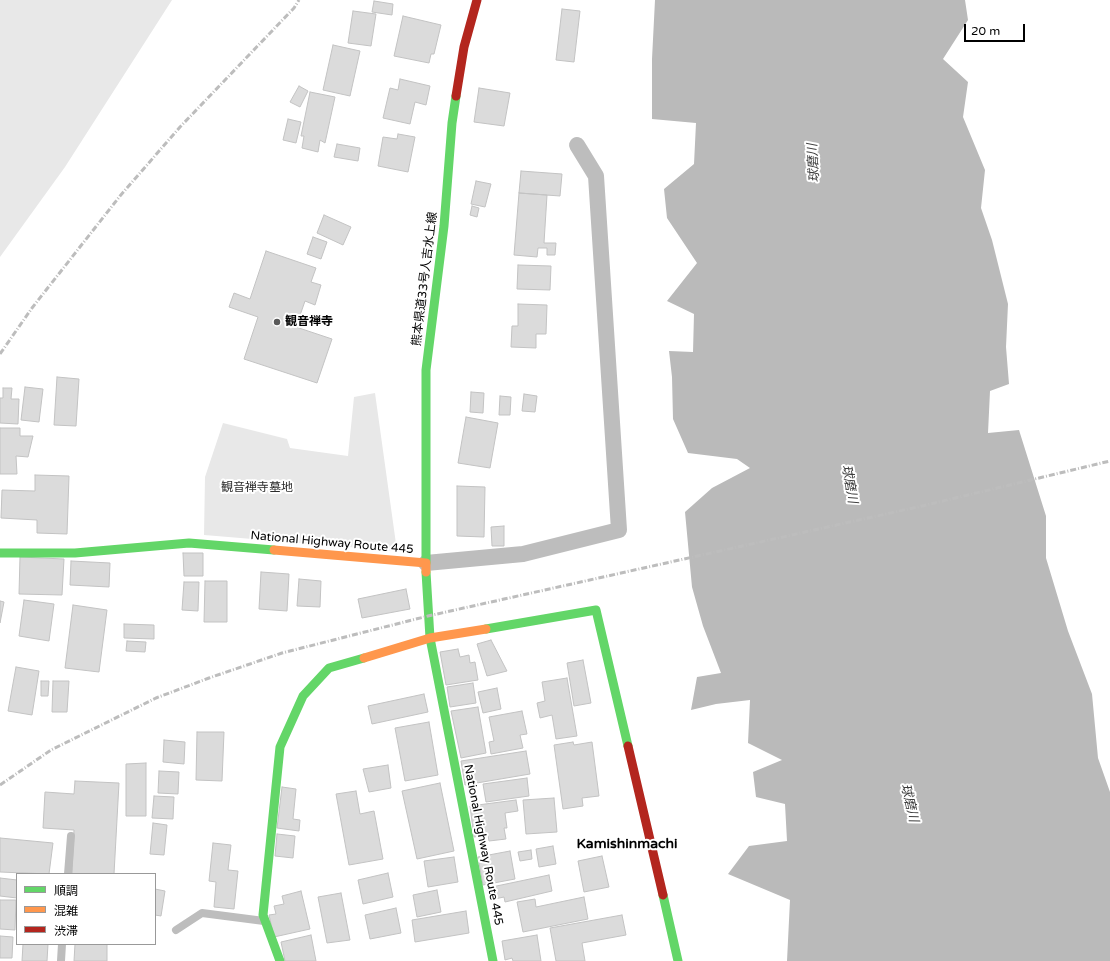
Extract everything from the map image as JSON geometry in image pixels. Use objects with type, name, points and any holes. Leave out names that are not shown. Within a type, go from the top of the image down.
[{"type":"main road","name":"熊本県道33号人吉水上線","points":[[426,563],[426,370],[443,234],[452,123],[464,47],[477,0]]},
{"type":"main road","name":"National Highway Route 445","points":[[0,553],[75,553],[189,543],[426,563],[430,638],[493,961]]},
{"type":"main road","points":[[280,961],[263,915],[280,747],[303,696],[329,668],[430,638],[596,610],[678,961]]},
{"type":"street","points":[[426,563],[523,554],[619,530],[596,176],[577,144]]},
{"type":"lane","points":[[68,873],[71,836]]},
{"type":"lane","points":[[176,930],[202,913],[265,922]]},
{"type":"lane","points":[[61,961],[62,945]]},
{"type":"green space","points":[[0,0],[172,0],[65,167],[0,257]]},
{"type":"green space","name":"観音禅寺墓地","points":[[375,393],[397,551],[204,535],[205,477],[223,423],[287,439],[290,448],[348,456],[354,397]]},
{"type":"water","name":"球磨川","points":[[655,0],[965,0],[968,20],[943,59],[968,82],[963,117],[985,170],[981,208],[992,240],[1008,304],[1006,347],[1009,384],[990,391],[988,433],[1019,430],[1046,516],[1046,558],[1068,631],[1092,694],[1098,758],[1110,792],[1110,961],[787,961],[790,900],[728,874],[749,846],[787,841],[785,804],[756,797],[753,772],[782,760],[748,743],[750,700],[716,704],[691,710],[697,677],[721,673],[703,626],[692,587],[685,512],[712,488],[750,468],[737,459],[688,453],[673,419],[672,377],[669,351],[693,352],[694,314],[667,301],[697,263],[667,218],[664,189],[694,164],[696,123],[652,119],[652,59]]},
{"type":"building","points":[[374,1],[393,4],[392,15],[372,12]]},
{"type":"building","points":[[562,9],[580,11],[574,62],[556,60]]},
{"type":"building","points":[[353,11],[376,14],[371,46],[348,43]]},
{"type":"building","points":[[403,16],[441,25],[434,54],[431,54],[429,63],[394,56]]},
{"type":"building","points":[[333,45],[360,51],[350,96],[323,90]]},
{"type":"building","points":[[400,79],[430,86],[426,105],[415,102],[410,124],[383,118],[390,88],[398,90]]},
{"type":"building","points":[[299,86],[308,91],[300,107],[290,102]]},
{"type":"building","points":[[479,88],[510,93],[504,126],[474,122]]},
{"type":"building","points":[[310,92],[335,97],[325,143],[320,140],[318,152],[302,148],[304,136],[301,136]]},
{"type":"building","points":[[288,119],[301,122],[296,143],[283,140]]},
{"type":"building","points":[[398,134],[415,137],[408,172],[378,166],[383,137],[397,139]]},
{"type":"building","points":[[337,144],[360,148],[358,161],[334,157]]},
{"type":"building","points":[[521,171],[562,174],[560,196],[519,193]]},
{"type":"building","points":[[476,181],[491,184],[485,207],[471,204]]},
{"type":"building","points":[[519,193],[547,195],[544,243],[556,243],[555,255],[547,255],[547,248],[538,248],[537,257],[514,255]]},
{"type":"building","points":[[472,206],[479,208],[477,217],[470,215]]},
{"type":"building","points":[[324,215],[351,227],[343,245],[317,233]]},
{"type":"building","points":[[313,237],[327,242],[321,259],[307,254]]},
{"type":"building","name":"観音禅寺","points":[[266,251],[316,268],[311,282],[321,285],[315,305],[305,301],[296,327],[332,339],[317,383],[244,359],[258,317],[229,307],[234,293],[250,299]]},
{"type":"building","points":[[518,265],[551,266],[550,290],[517,289]]},
{"type":"building","points":[[518,304],[547,305],[546,334],[536,334],[536,348],[511,347],[512,326],[518,326]]},
{"type":"building","points":[[57,377],[79,379],[76,426],[54,425]]},
{"type":"building","points":[[25,387],[43,389],[39,422],[21,420]]},
{"type":"building","points":[[3,388],[12,388],[11,399],[19,399],[18,424],[0,423],[0,398],[3,398]]},
{"type":"building","points":[[471,392],[484,393],[483,413],[470,412]]},
{"type":"building","points":[[524,394],[537,396],[535,412],[522,411]]},
{"type":"building","points":[[500,396],[511,397],[510,415],[499,415]]},
{"type":"building","points":[[466,417],[498,423],[490,468],[458,463]]},
{"type":"building","points":[[0,428],[20,428],[20,436],[33,436],[28,457],[16,456],[17,474],[0,474]]},
{"type":"building","points":[[35,475],[69,476],[67,534],[37,533],[37,520],[1,518],[2,490],[35,491]]},
{"type":"building","points":[[457,486],[485,487],[484,537],[457,536]]},
{"type":"building","points":[[504,526],[504,546],[492,546],[491,527]]},
{"type":"building","points":[[183,553],[203,553],[203,576],[184,576]]},
{"type":"building","points":[[20,557],[64,559],[62,595],[19,594]]},
{"type":"building","points":[[71,561],[110,563],[109,587],[70,585]]},
{"type":"building","points":[[261,572],[289,574],[287,611],[259,609]]},
{"type":"building","points":[[299,579],[321,581],[320,607],[297,606]]},
{"type":"building","points":[[205,581],[227,581],[227,622],[204,622]]},
{"type":"building","points":[[184,582],[199,582],[198,611],[182,610]]},
{"type":"building","points":[[406,589],[410,609],[362,618],[358,599]]},
{"type":"building","points":[[24,600],[54,604],[49,641],[19,636]]},
{"type":"building","points":[[0,601],[4,602],[0,623]]},
{"type":"building","points":[[73,605],[107,610],[99,672],[65,668]]},
{"type":"building","points":[[124,624],[154,625],[154,639],[124,638]]},
{"type":"building","points":[[491,640],[507,671],[487,676],[477,644]]},
{"type":"building","points":[[127,641],[146,642],[145,652],[126,651]]},
{"type":"building","points":[[458,649],[460,657],[469,655],[470,663],[475,662],[478,680],[446,685],[440,652]]},
{"type":"building","points":[[583,660],[591,703],[574,706],[567,663]]},
{"type":"building","points":[[16,667],[39,671],[32,715],[8,711]]},
{"type":"building","points":[[567,678],[577,736],[556,739],[552,715],[540,718],[537,703],[545,701],[542,682]]},
{"type":"building","points":[[41,681],[49,681],[48,696],[41,696]]},
{"type":"building","points":[[53,681],[69,681],[67,712],[52,712]]},
{"type":"building","points":[[473,683],[476,703],[450,707],[447,687]]},
{"type":"building","points":[[497,688],[501,709],[483,713],[478,692]]},
{"type":"building","points":[[424,694],[428,712],[372,724],[368,706]]},
{"type":"building","points":[[478,707],[486,753],[461,758],[451,711]]},
{"type":"building","points":[[522,711],[527,734],[520,735],[523,748],[491,754],[489,742],[494,741],[489,717]]},
{"type":"building","points":[[429,722],[438,775],[405,781],[395,728]]},
{"type":"building","points":[[197,732],[224,732],[222,781],[196,780]]},
{"type":"building","points":[[164,740],[185,742],[184,764],[163,762]]},
{"type":"building","points":[[573,742],[574,745],[592,742],[599,796],[582,798],[583,806],[563,809],[554,745]]},
{"type":"building","points":[[526,751],[530,774],[465,785],[461,761]]},
{"type":"building","points":[[146,763],[146,816],[126,816],[126,764]]},
{"type":"building","points":[[388,765],[391,788],[369,792],[363,769]]},
{"type":"building","points":[[159,771],[179,772],[178,794],[158,793]]},
{"type":"building","points":[[527,778],[529,796],[486,802],[483,784]]},
{"type":"building","points":[[75,781],[119,783],[114,873],[72,873],[74,830],[43,828],[45,792],[74,794]]},
{"type":"building","points":[[440,783],[454,851],[417,859],[402,791]]},
{"type":"building","points":[[282,787],[296,789],[293,819],[300,820],[299,831],[277,828]]},
{"type":"building","points":[[356,791],[360,814],[374,811],[383,859],[349,865],[336,794]]},
{"type":"building","points":[[154,796],[174,797],[173,819],[152,818]]},
{"type":"building","points":[[554,798],[557,832],[526,834],[523,800]]},
{"type":"building","points":[[516,800],[518,811],[505,813],[507,828],[504,828],[506,839],[489,841],[488,835],[474,837],[470,806]]},
{"type":"building","points":[[153,823],[167,825],[164,855],[150,854]]},
{"type":"building","points":[[277,834],[295,836],[293,858],[275,856]]},
{"type":"building","points":[[0,838],[53,843],[49,873],[0,872]]},
{"type":"building","points":[[213,843],[231,845],[228,870],[238,871],[234,909],[214,907],[216,882],[209,881]]},
{"type":"building","points":[[553,846],[556,864],[539,867],[536,849]]},
{"type":"building","points":[[531,850],[532,859],[520,861],[518,852]]},
{"type":"building","points":[[510,851],[515,879],[483,885],[478,857]]},
{"type":"building","points":[[602,856],[609,887],[584,892],[578,861]]},
{"type":"building","points":[[454,857],[458,882],[428,887],[424,861]]},
{"type":"building","points":[[388,873],[393,897],[363,904],[358,880]]},
{"type":"building","points":[[549,875],[552,891],[505,902],[504,897],[490,900],[487,888]]},
{"type":"building","points":[[0,878],[16,880],[16,898],[0,896]]},
{"type":"building","points":[[156,889],[165,891],[161,916],[156,915]]},
{"type":"building","points":[[437,890],[441,912],[417,917],[413,895]]},
{"type":"building","points":[[301,891],[310,929],[274,937],[269,915],[276,914],[274,906],[284,904],[282,896]]},
{"type":"building","points":[[341,893],[350,940],[327,943],[318,897]]},
{"type":"building","points":[[584,897],[588,919],[523,932],[517,902],[535,899],[536,907]]},
{"type":"building","points":[[0,900],[16,900],[15,930],[0,929]]},
{"type":"building","points":[[396,908],[401,933],[370,939],[365,915]]},
{"type":"building","points":[[466,911],[469,933],[415,942],[412,920]]},
{"type":"building","points":[[622,915],[626,935],[582,943],[585,961],[556,961],[550,928]]},
{"type":"building","points":[[311,935],[316,961],[285,961],[281,942]]},
{"type":"building","points":[[537,935],[541,961],[513,961],[512,958],[505,960],[502,941]]},
{"type":"building","points":[[0,936],[13,937],[12,958],[0,958]]},
{"type":"building","points":[[23,945],[48,945],[47,961],[22,961]]},
{"type":"building","points":[[75,945],[107,945],[107,961],[74,961]]},
{"type":"railway","points":[[0,354],[32,308],[120,196],[180,127],[294,8],[299,0]]},
{"type":"railway","points":[[0,785],[51,750],[156,698],[282,653],[428,616],[922,506],[1110,461]]},
{"type":"traffic: fast","points":[[426,563],[426,370],[444,226],[452,123],[456,96]]},
{"type":"traffic: fast","points":[[0,553],[75,553],[189,543],[274,550]]},
{"type":"traffic: fast","points":[[426,572],[430,638],[493,961]]},
{"type":"traffic: fast","points":[[486,629],[596,610],[628,746]]},
{"type":"traffic: fast","points":[[280,961],[263,915],[280,747],[303,696],[329,668],[364,658]]},
{"type":"traffic: fast","points":[[663,895],[678,961]]},
{"type":"traffic: slow","points":[[274,550],[426,563],[426,572]]},
{"type":"traffic: slow","points":[[364,658],[430,638],[486,629]]},
{"type":"traffic: jam","points":[[456,96],[464,47],[477,0]]},
{"type":"traffic: jam","points":[[628,746],[663,895]]},
{"type":"place","name":"観音禅寺","points":[[277,322]]},
{"type":"district","name":"Kamishinmachi","points":[[627,844]]}]
